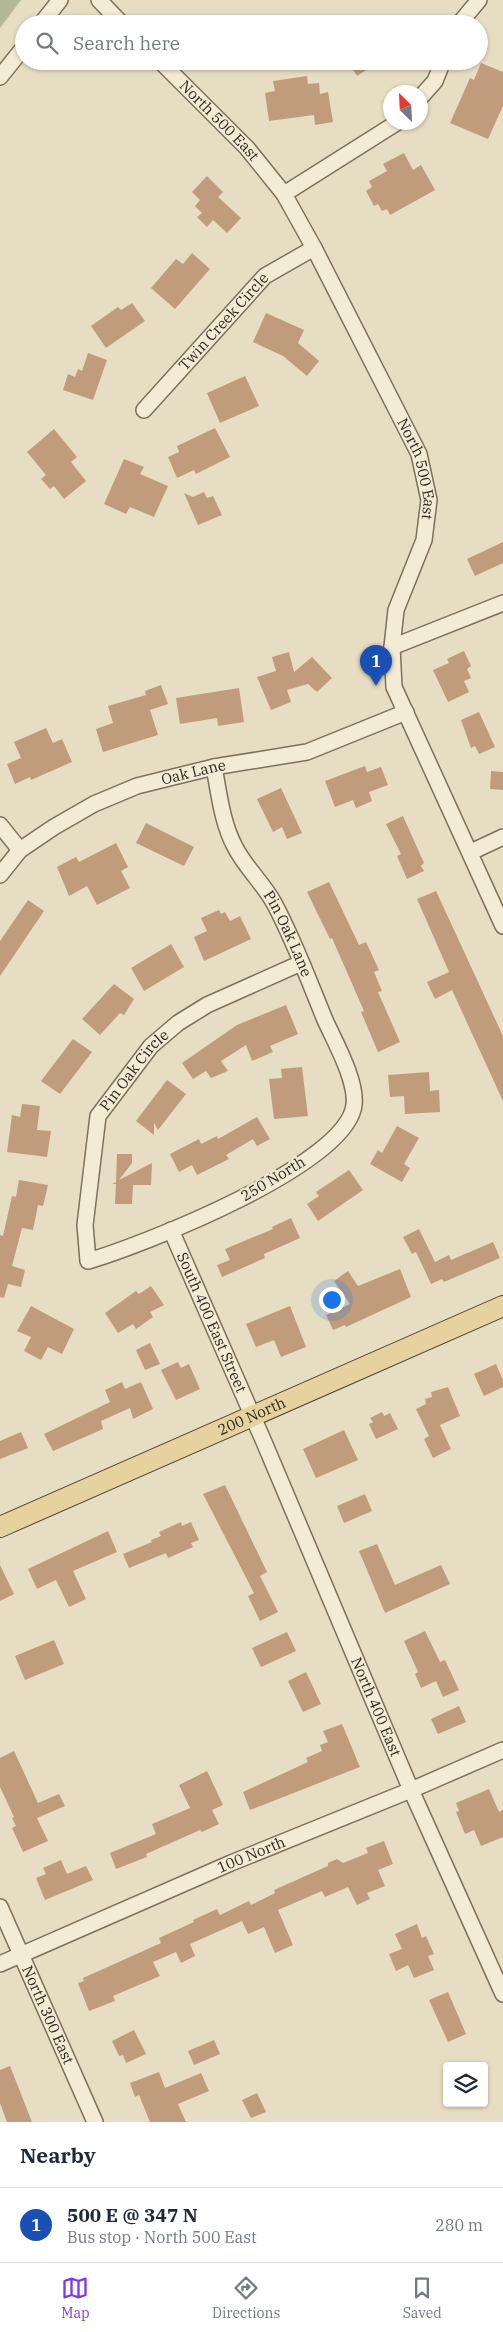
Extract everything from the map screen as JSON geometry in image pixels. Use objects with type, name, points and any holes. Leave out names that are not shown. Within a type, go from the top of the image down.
[{"type":"main road","name":"200 North","points":[[0,1527],[503,1306]]},
{"type":"street","points":[[48,15],[60,0]]},
{"type":"street","points":[[99,0],[113,15]]},
{"type":"street","points":[[466,15],[479,0]]},
{"type":"street","points":[[0,77],[15,58]]},
{"type":"street","name":"North 500 East","points":[[169,70],[247,148],[284,194],[314,248],[419,454],[429,500],[424,540],[396,610],[392,647],[394,687],[471,852],[503,926]]},
{"type":"street","points":[[428,89],[435,81],[439,70]]},
{"type":"street","points":[[284,194],[385,130]]},
{"type":"street","name":"Twin Creek Circle","points":[[144,410],[265,276],[314,248]]},
{"type":"street","points":[[392,647],[503,603]]},
{"type":"street","name":"Oak Lane","points":[[0,875],[20,850],[94,804],[137,786],[214,767],[307,752],[406,712]]},
{"type":"street","name":"Pin Oak Lane","points":[[214,767],[225,821],[234,847],[273,902],[351,1082],[354,1104]]},
{"type":"street","points":[[0,825],[20,850]]},
{"type":"street","points":[[471,852],[503,837]]},
{"type":"street","name":"Pin Oak Circle","points":[[170,1230],[120,1252],[88,1261],[85,1225],[98,1116],[150,1046],[178,1023],[207,1005],[301,963]]},
{"type":"street","name":"250 North","points":[[170,1230],[245,1197],[302,1164],[335,1140],[348,1123],[354,1104]]},
{"type":"street","name":"South 400 East Street","points":[[170,1230],[253,1416]]},
{"type":"street","name":"North 400 East","points":[[253,1416],[411,1790],[503,1994]]},
{"type":"street","name":"100 North","points":[[0,1964],[231,1863],[411,1790],[503,1750]]},
{"type":"street","name":"North 300 East","points":[[0,1907],[94,2122]]},
{"type":"green space","points":[[0,0],[21,0],[0,28]]},
{"type":"building","points":[[488,66],[503,72],[503,106],[488,139],[450,123],[470,78],[474,80],[478,70],[488,70]]},
{"type":"building","points":[[353,70],[366,70],[357,76]]},
{"type":"building","points":[[307,76],[308,84],[319,83],[320,94],[328,92],[333,122],[315,125],[314,115],[269,121],[265,93],[275,91],[273,81]]},
{"type":"building","points":[[404,153],[413,170],[421,165],[435,190],[390,215],[387,209],[382,211],[378,204],[374,206],[366,191],[372,187],[369,181],[387,171],[383,164]]},
{"type":"building","points":[[207,176],[223,192],[218,197],[241,218],[227,233],[213,220],[207,227],[197,217],[202,213],[195,206],[200,200],[192,192]]},
{"type":"building","points":[[192,253],[210,269],[175,309],[151,288],[176,259],[183,264]]},
{"type":"building","points":[[132,303],[145,321],[106,348],[91,326],[118,307],[121,310]]},
{"type":"building","points":[[266,313],[304,330],[298,343],[319,361],[307,376],[283,356],[253,342]]},
{"type":"building","points":[[88,353],[107,360],[93,400],[63,390],[68,374],[75,377],[78,369],[82,371]]},
{"type":"building","points":[[245,376],[259,406],[220,423],[207,393]]},
{"type":"building","points":[[215,428],[230,457],[196,474],[194,470],[177,478],[168,457],[179,452],[177,446]]},
{"type":"building","points":[[54,429],[77,457],[71,462],[86,481],[64,499],[54,486],[50,489],[41,479],[46,475],[27,452]]},
{"type":"building","points":[[124,459],[144,467],[140,474],[168,486],[154,517],[130,507],[126,514],[104,504]]},
{"type":"building","points":[[204,492],[207,498],[213,496],[222,515],[198,525],[184,493],[193,497]]},
{"type":"building","points":[[503,542],[503,563],[475,576],[467,559]]},
{"type":"building","points":[[464,651],[471,666],[467,669],[471,678],[464,681],[469,692],[448,702],[433,670],[449,663],[447,659]]},
{"type":"building","points":[[289,652],[294,672],[312,657],[332,678],[317,692],[308,684],[287,690],[291,702],[271,710],[257,677],[276,671],[272,657]]},
{"type":"building","points":[[161,685],[168,704],[150,710],[158,735],[103,752],[96,729],[113,723],[108,706],[146,695],[145,691]]},
{"type":"building","points":[[239,688],[244,722],[218,726],[217,718],[180,724],[176,698]]},
{"type":"building","points":[[479,712],[495,747],[479,754],[475,746],[471,748],[461,720]]},
{"type":"building","points":[[46,728],[53,743],[62,739],[72,762],[31,780],[30,777],[15,784],[7,764],[21,758],[14,742]]},
{"type":"building","points":[[365,766],[367,772],[381,767],[388,785],[369,792],[372,801],[356,808],[353,800],[335,807],[325,781]]},
{"type":"building","points":[[491,771],[503,772],[503,790],[490,789]]},
{"type":"building","points":[[281,788],[302,833],[287,839],[282,827],[273,832],[257,799]]},
{"type":"building","points":[[403,816],[424,863],[421,866],[424,871],[407,879],[397,856],[401,854],[386,824]]},
{"type":"building","points":[[146,823],[194,847],[184,866],[136,843]]},
{"type":"building","points":[[116,843],[128,867],[121,871],[130,888],[97,905],[87,886],[69,896],[57,867],[76,857],[79,862]]},
{"type":"building","points":[[329,882],[359,945],[366,942],[379,970],[374,972],[382,991],[378,992],[400,1042],[378,1052],[361,1012],[364,1011],[332,938],[330,939],[307,892]]},
{"type":"building","points":[[436,891],[503,1036],[503,1101],[452,990],[435,999],[427,982],[449,972],[417,899]]},
{"type":"building","points":[[28,900],[44,911],[0,976],[0,941]]},
{"type":"building","points":[[219,910],[221,914],[225,912],[230,921],[240,916],[251,939],[204,961],[194,937],[207,931],[201,918]]},
{"type":"building","points":[[171,944],[184,967],[144,991],[131,968]]},
{"type":"building","points":[[114,984],[134,999],[124,1015],[120,1013],[100,1035],[82,1019]]},
{"type":"building","points":[[286,1005],[298,1034],[270,1046],[273,1052],[252,1061],[246,1045],[221,1061],[228,1071],[211,1078],[206,1071],[193,1079],[182,1063],[237,1025]]},
{"type":"building","points":[[73,1039],[92,1052],[60,1094],[41,1081]]},
{"type":"building","points":[[302,1067],[308,1116],[274,1119],[269,1079],[282,1078],[281,1069]]},
{"type":"building","points":[[429,1072],[430,1091],[439,1090],[440,1112],[405,1114],[404,1096],[390,1097],[388,1075]]},
{"type":"building","points":[[167,1080],[186,1094],[158,1130],[154,1123],[154,1135],[136,1121]]},
{"type":"building","points":[[22,1104],[40,1106],[37,1130],[51,1131],[47,1157],[7,1152],[12,1115],[20,1117]]},
{"type":"building","points":[[257,1117],[270,1139],[257,1146],[253,1139],[226,1155],[229,1159],[197,1175],[192,1165],[179,1172],[170,1154],[199,1139],[201,1144],[217,1136],[218,1139]]},
{"type":"building","points":[[397,1126],[419,1138],[404,1164],[410,1168],[402,1182],[370,1164],[378,1150],[382,1153]]},
{"type":"building","points":[[117,1154],[132,1154],[132,1163],[119,1180],[152,1163],[151,1185],[133,1185],[132,1204],[115,1204],[116,1184],[112,1184],[116,1182]]},
{"type":"building","points":[[349,1170],[363,1190],[318,1221],[307,1204],[319,1196],[316,1192]]},
{"type":"building","points":[[19,1180],[48,1185],[43,1206],[38,1205],[33,1230],[22,1228],[12,1266],[25,1270],[21,1287],[8,1284],[4,1298],[0,1297],[0,1235],[3,1236],[12,1196],[16,1197]]},
{"type":"building","points":[[291,1218],[300,1238],[264,1254],[265,1258],[222,1277],[217,1265],[230,1260],[225,1249],[273,1229],[272,1227]]},
{"type":"building","points":[[419,1229],[435,1262],[449,1255],[451,1260],[493,1242],[500,1258],[444,1282],[442,1279],[431,1284],[416,1252],[412,1254],[403,1237]]},
{"type":"building","points":[[400,1269],[411,1297],[346,1327],[345,1325],[333,1330],[326,1315],[350,1304],[334,1281],[348,1271],[358,1286]]},
{"type":"building","points":[[151,1286],[164,1305],[150,1312],[153,1317],[136,1329],[133,1324],[118,1333],[105,1313],[136,1291],[139,1294]]},
{"type":"building","points":[[31,1306],[74,1329],[62,1354],[48,1347],[41,1360],[24,1351],[31,1337],[17,1331]]},
{"type":"building","points":[[290,1306],[306,1347],[281,1357],[274,1340],[256,1347],[246,1324]]},
{"type":"building","points":[[150,1343],[160,1364],[145,1370],[136,1350]]},
{"type":"building","points":[[178,1362],[181,1368],[189,1364],[200,1389],[176,1400],[161,1370]]},
{"type":"building","points":[[496,1364],[503,1380],[503,1387],[484,1396],[474,1374]]},
{"type":"building","points":[[122,1382],[125,1389],[141,1382],[153,1409],[133,1419],[130,1408],[101,1421],[103,1429],[53,1451],[44,1434],[110,1402],[105,1390]]},
{"type":"building","points":[[448,1387],[460,1416],[440,1425],[451,1449],[433,1458],[424,1439],[429,1436],[416,1409],[426,1404],[425,1399],[432,1397],[431,1392]]},
{"type":"building","points":[[382,1412],[384,1416],[390,1413],[398,1429],[376,1439],[369,1424],[373,1422],[370,1418]]},
{"type":"building","points":[[344,1430],[358,1460],[316,1478],[303,1449]]},
{"type":"building","points":[[21,1432],[28,1448],[0,1459],[0,1441]]},
{"type":"building","points":[[225,1485],[267,1572],[260,1576],[278,1612],[260,1621],[248,1596],[254,1593],[203,1494]]},
{"type":"building","points":[[365,1494],[372,1511],[344,1523],[337,1506]]},
{"type":"building","points":[[181,1522],[182,1526],[191,1522],[199,1540],[191,1543],[193,1547],[168,1558],[166,1553],[129,1568],[123,1554],[152,1542],[151,1540],[161,1536],[159,1532]]},
{"type":"building","points":[[108,1531],[117,1552],[73,1571],[86,1599],[69,1607],[56,1580],[37,1589],[28,1569]]},
{"type":"building","points":[[377,1544],[395,1585],[441,1565],[450,1584],[385,1613],[359,1551]]},
{"type":"building","points":[[0,1565],[14,1594],[0,1601]]},
{"type":"building","points":[[425,1631],[440,1662],[445,1660],[459,1690],[443,1697],[436,1681],[421,1688],[415,1674],[418,1672],[404,1641]]},
{"type":"building","points":[[287,1632],[296,1651],[261,1667],[252,1648]]},
{"type":"building","points":[[54,1640],[64,1664],[25,1680],[15,1656]]},
{"type":"building","points":[[306,1672],[321,1704],[303,1712],[288,1681]]},
{"type":"building","points":[[459,1706],[466,1722],[438,1734],[431,1719]]},
{"type":"building","points":[[342,1724],[360,1767],[250,1810],[243,1792],[308,1762],[306,1758],[322,1751],[320,1745],[328,1742],[323,1731]]},
{"type":"building","points":[[14,1751],[38,1803],[59,1794],[65,1806],[37,1818],[48,1841],[23,1852],[12,1828],[16,1826],[12,1818],[14,1817],[0,1787],[0,1758]]},
{"type":"building","points":[[207,1771],[223,1805],[212,1810],[219,1824],[202,1832],[200,1830],[146,1854],[147,1857],[116,1869],[110,1853],[156,1834],[152,1824],[190,1808],[179,1785]]},
{"type":"building","points":[[489,1789],[499,1812],[503,1810],[503,1837],[481,1846],[474,1830],[465,1834],[456,1812],[459,1811],[456,1803]]},
{"type":"building","points":[[384,1841],[393,1864],[378,1870],[385,1886],[367,1893],[370,1899],[357,1905],[348,1887],[325,1897],[322,1891],[278,1910],[293,1945],[275,1953],[264,1927],[248,1934],[242,1921],[190,1944],[195,1956],[181,1963],[176,1952],[153,1962],[160,1976],[113,1996],[115,2001],[89,2011],[78,1983],[84,1981],[83,1978],[161,1943],[159,1938],[217,1909],[220,1915],[249,1901],[251,1905],[275,1893],[274,1890],[328,1866],[328,1863],[337,1859],[343,1863],[368,1853],[366,1848]]},
{"type":"building","points":[[61,1860],[67,1874],[86,1866],[93,1880],[45,1900],[36,1878],[46,1874],[43,1868]]},
{"type":"building","points":[[417,1924],[422,1938],[426,1936],[434,1954],[428,1956],[434,1970],[414,1978],[408,1965],[396,1971],[389,1954],[402,1949],[395,1934]]},
{"type":"building","points":[[448,1992],[466,2034],[448,2042],[429,2000]]},
{"type":"building","points":[[134,2030],[146,2054],[126,2063],[123,2055],[119,2056],[112,2041]]},
{"type":"building","points":[[214,2040],[220,2054],[194,2065],[188,2051]]},
{"type":"building","points":[[10,2066],[32,2122],[7,2122],[0,2103],[0,2070]]},
{"type":"building","points":[[159,2072],[165,2088],[201,2073],[209,2091],[178,2104],[186,2122],[150,2122],[139,2095],[135,2097],[130,2083]]},
{"type":"building","points":[[257,2093],[266,2112],[251,2118],[242,2100]]},
{"type":"place","name":"500 E @ 347 N","points":[[376,686]]}]
